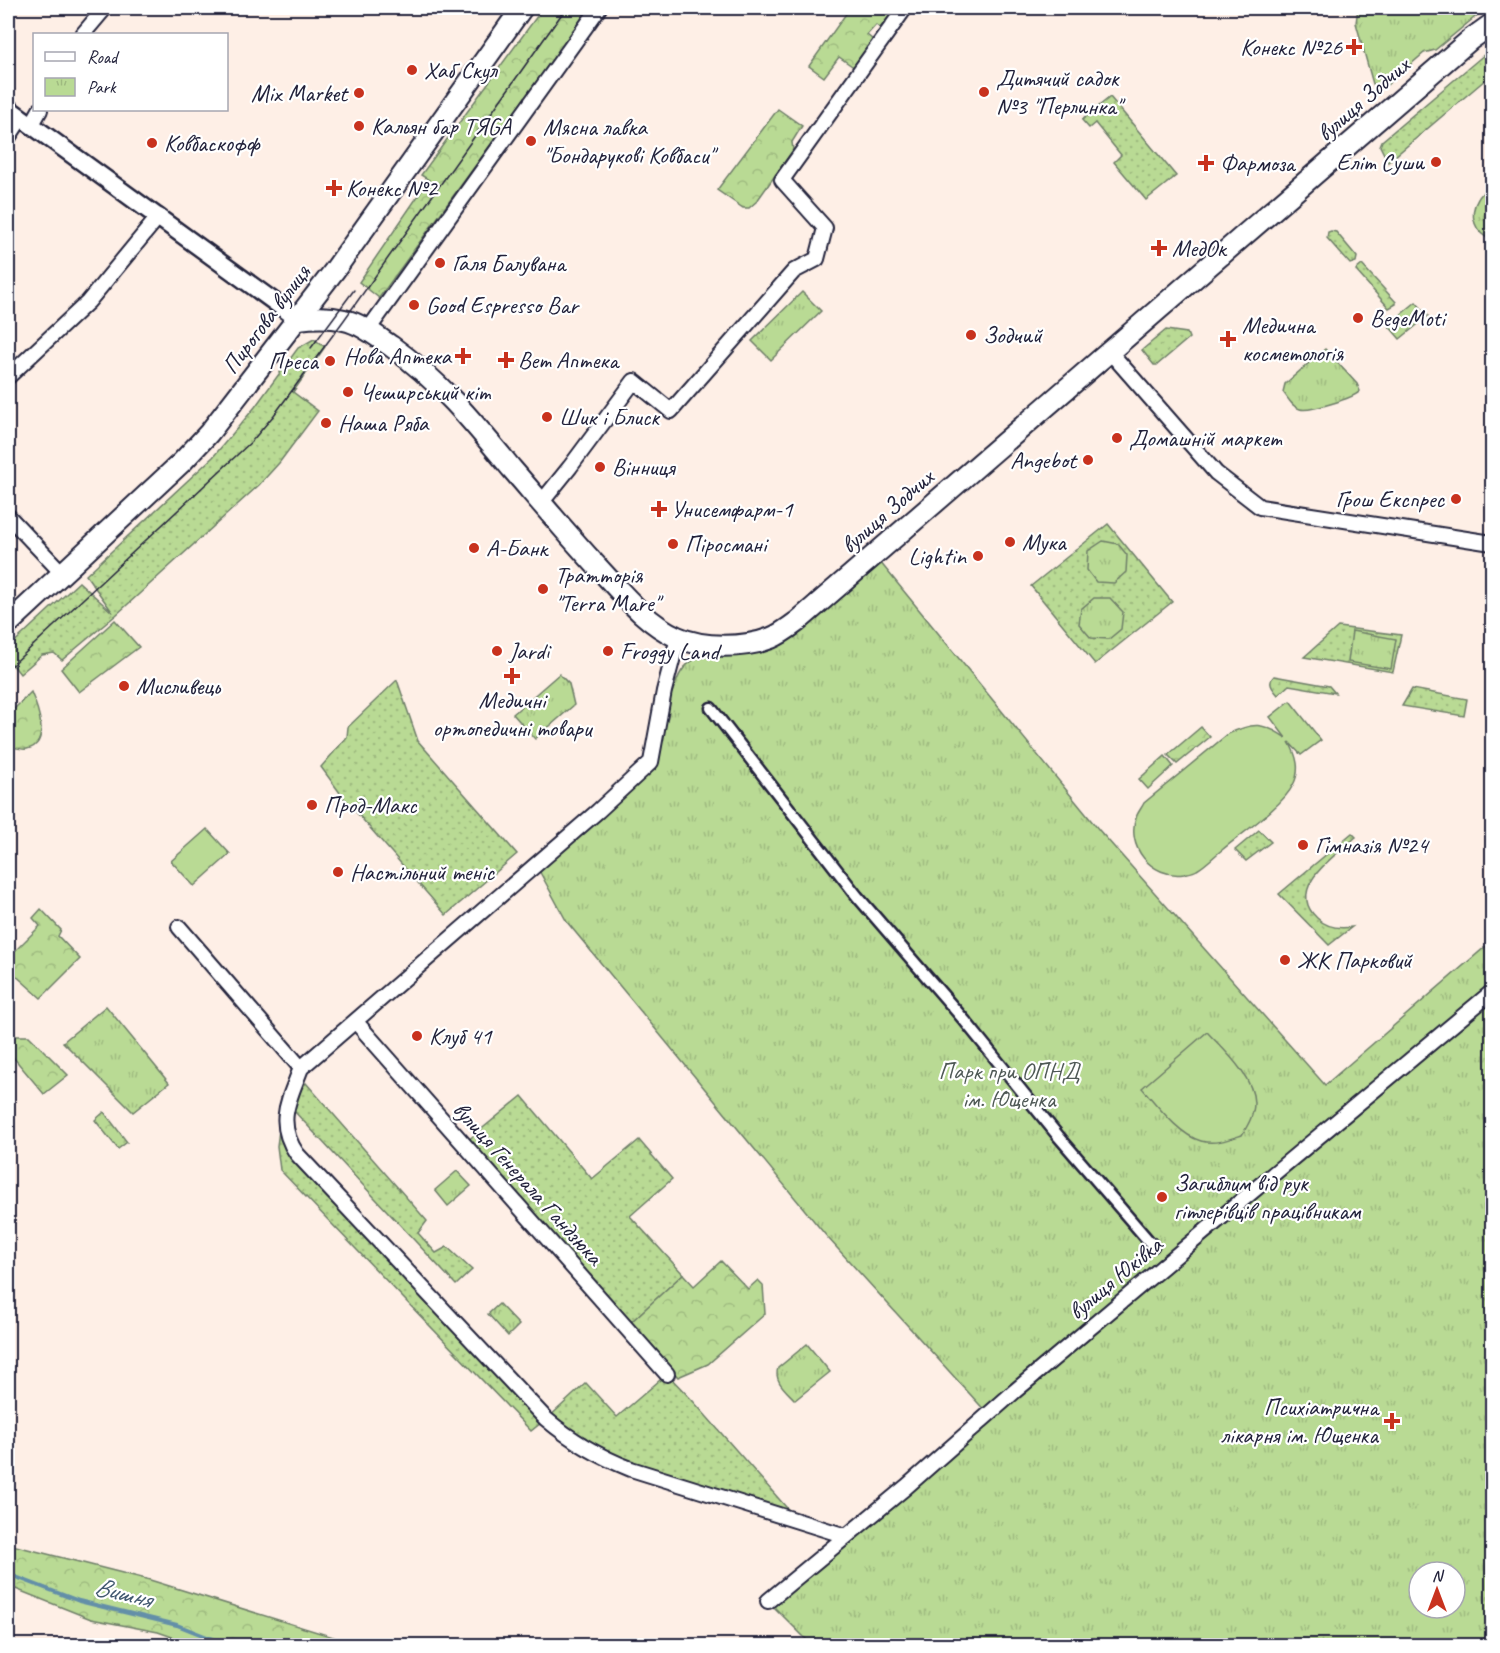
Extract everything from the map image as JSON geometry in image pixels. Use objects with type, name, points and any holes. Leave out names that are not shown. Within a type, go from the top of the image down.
[{"type":"main road","name":"Пирогова вулиця","points":[[8,624],[182,462],[210,433],[298,319],[522,8]]},
{"type":"main road","name":"вулиця Зодчих","points":[[298,319],[323,317],[344,320],[368,330],[431,378],[459,405],[577,546],[632,604],[655,624],[678,638],[729,646],[748,644],[772,638],[798,621],[1471,39],[1492,24]]},
{"type":"street","points":[[84,33],[105,8]]},
{"type":"street","points":[[368,330],[599,8]]},
{"type":"street","points":[[541,503],[634,381],[671,411],[794,271],[817,259],[825,228],[782,180],[905,8]]},
{"type":"street","points":[[8,138],[20,117],[37,111]]},
{"type":"street","points":[[20,117],[298,319]]},
{"type":"street","points":[[8,377],[88,302],[159,216]]},
{"type":"street","points":[[1110,352],[1216,473],[1260,507],[1492,543]]},
{"type":"street","points":[[8,516],[62,573]]},
{"type":"street","points":[[678,638],[664,691],[651,762],[598,811],[301,1068],[285,1110],[287,1132],[293,1147],[546,1419],[564,1435],[586,1449],[623,1466],[846,1536]]},
{"type":"street","points":[[711,708],[857,896],[1153,1246]]},
{"type":"street","points":[[178,927],[301,1068]]},
{"type":"street","name":"вулиця Юківка","points":[[768,1601],[1492,992]]},
{"type":"street","name":"вулиця Генерала Гандзюка","points":[[356,1022],[666,1374]]},
{"type":"green space","points":[[543,8],[590,8],[379,298],[359,282],[429,180],[421,175]]},
{"type":"green space","points":[[850,8],[896,8],[880,28],[876,25],[867,35],[873,40],[855,68],[839,57],[824,77],[809,66]]},
{"type":"green space","points":[[1358,8],[1486,8],[1435,50],[1424,53],[1382,89],[1373,84],[1356,23]]},
{"type":"green space","points":[[1492,48],[1492,74],[1388,162],[1380,146],[1382,141]]},
{"type":"green space","points":[[1110,97],[1176,176],[1146,200],[1114,162],[1121,155],[1095,123],[1089,128],[1082,120]]},
{"type":"green space","points":[[778,109],[802,126],[792,142],[793,150],[757,201],[749,208],[743,208],[717,190]]},
{"type":"green space","points":[[1492,185],[1492,240],[1477,229],[1474,211],[1482,193]]},
{"type":"green space","points":[[1328,232],[1336,232],[1357,257],[1356,262],[1350,264],[1327,238]]},
{"type":"green space","points":[[1362,265],[1396,304],[1389,308],[1357,272],[1356,270]]},
{"type":"green space","points":[[802,292],[821,311],[771,360],[752,341]]},
{"type":"green space","points":[[1416,302],[1428,316],[1400,339],[1388,325]]},
{"type":"green space","points":[[1166,330],[1187,333],[1189,338],[1157,365],[1154,365],[1142,350]]},
{"type":"green space","points":[[314,339],[325,347],[293,392],[318,411],[279,463],[259,485],[116,615],[62,660],[54,653],[42,655],[20,674],[8,659],[8,648],[79,582],[113,613],[86,575],[213,457],[255,407],[298,348]]},
{"type":"green space","points":[[1325,349],[1357,384],[1360,391],[1341,401],[1305,409],[1297,408],[1283,392],[1285,384]]},
{"type":"green space","points":[[1108,524],[1172,602],[1095,664],[1031,586]]},
{"type":"green space","points":[[1103,541],[1118,544],[1127,555],[1126,572],[1114,583],[1096,582],[1087,570],[1088,551]]},
{"type":"green space","name":"Парк при ОПНД ім. Ющенка","points":[[880,562],[1099,830],[1325,1085],[1492,941],[1492,1645],[812,1645],[768,1601],[988,1414],[828,1238],[567,922],[536,865],[651,762],[664,691],[672,693],[684,668],[697,658],[776,645]]},
{"type":"green space","points":[[1094,598],[1110,598],[1123,612],[1121,629],[1109,639],[1091,638],[1079,624],[1081,609]]},
{"type":"green space","points":[[115,620],[139,647],[79,692],[61,669]]},
{"type":"green space","points":[[1338,627],[1401,635],[1393,672],[1304,657]]},
{"type":"green space","points":[[1352,631],[1396,639],[1391,669],[1348,662]]},
{"type":"green space","points":[[559,674],[569,684],[574,705],[535,739],[513,714]]},
{"type":"green space","points":[[1274,676],[1329,686],[1335,693],[1289,685],[1278,695],[1271,684]]},
{"type":"green space","points":[[397,680],[418,741],[517,854],[446,915],[343,797],[321,767],[347,737],[348,727]]},
{"type":"green space","points":[[1412,689],[1467,699],[1464,716],[1402,706]]},
{"type":"green space","points":[[31,692],[41,724],[39,740],[35,746],[27,749],[8,746],[8,715]]},
{"type":"green space","points":[[1290,701],[1321,740],[1301,755],[1289,742],[1296,758],[1297,774],[1288,793],[1261,819],[1196,871],[1172,874],[1152,866],[1138,849],[1134,838],[1137,815],[1144,803],[1228,734],[1244,727],[1258,726],[1271,729],[1286,738],[1270,717]]},
{"type":"green space","points":[[1201,727],[1210,737],[1177,764],[1168,755]]},
{"type":"green space","points":[[1165,756],[1173,766],[1148,789],[1139,779]]},
{"type":"green space","points":[[207,829],[230,854],[194,886],[171,861]]},
{"type":"green space","points":[[1259,830],[1271,842],[1246,861],[1235,850]]},
{"type":"green space","points":[[1352,833],[1356,837],[1317,873],[1310,884],[1307,895],[1309,907],[1325,924],[1342,928],[1352,927],[1329,945],[1279,894]]},
{"type":"green space","points":[[41,909],[61,930],[58,936],[80,959],[41,998],[13,973],[8,978],[8,954],[11,955],[40,926],[33,918]]},
{"type":"green space","points":[[106,1006],[169,1083],[133,1112],[63,1042]]},
{"type":"green space","points":[[1207,1032],[1244,1074],[1253,1093],[1254,1103],[1252,1116],[1242,1135],[1212,1142],[1201,1141],[1185,1133],[1169,1119],[1142,1088]]},
{"type":"green space","points":[[8,1036],[29,1036],[68,1075],[44,1094],[8,1051]]},
{"type":"green space","points":[[306,1083],[427,1221],[418,1233],[436,1253],[447,1247],[472,1270],[456,1285],[294,1111],[296,1095]]},
{"type":"green space","points":[[522,1096],[592,1179],[639,1140],[672,1179],[630,1216],[683,1274],[630,1323],[467,1141]]},
{"type":"green space","points":[[104,1112],[127,1142],[118,1149],[95,1120]]},
{"type":"green space","points":[[280,1122],[290,1140],[547,1419],[586,1383],[617,1417],[667,1374],[800,1523],[631,1469],[546,1419],[531,1431],[280,1170],[277,1146]]},
{"type":"green space","points":[[457,1171],[471,1186],[448,1206],[435,1190]]},
{"type":"green space","points":[[721,1261],[748,1289],[758,1280],[763,1285],[765,1314],[708,1364],[678,1377],[630,1323],[683,1274],[694,1286]]},
{"type":"green space","points":[[499,1304],[519,1325],[508,1336],[488,1314]]},
{"type":"green space","points":[[807,1344],[830,1372],[795,1400],[779,1381],[778,1368]]},
{"type":"green space","points":[[8,1544],[150,1580],[359,1645],[195,1645],[158,1632],[91,1619],[8,1586]]},
{"type":"waterway","name":"Вишня","points":[[8,1574],[79,1601],[177,1625],[230,1646]]},
{"type":"tram line","points":[[8,669],[252,441],[274,415],[566,8]]},
{"type":"tram line","points":[[311,348],[354,290]]},
{"type":"place","name":"Конекс №26","points":[[1354,47]]},
{"type":"place","name":"Хаб Скул","points":[[412,70]]},
{"type":"place","name":"Дитячий садок №3 \"Перлинка\"","points":[[984,92]]},
{"type":"place","name":"Mix Market","points":[[359,93]]},
{"type":"place","name":"Кальян бар ТЯGA","points":[[359,126]]},
{"type":"place","name":"Мясна лавка \"Бондарукові Ковбаси\"","points":[[531,141]]},
{"type":"place","name":"Ковбаскофф","points":[[152,143]]},
{"type":"place","name":"Еліт Суши","points":[[1436,162]]},
{"type":"place","name":"Фармоза","points":[[1206,163]]},
{"type":"place","name":"Конекс №2","points":[[334,188]]},
{"type":"place","name":"МедОк","points":[[1159,248]]},
{"type":"place","name":"Галя Балувана","points":[[440,263]]},
{"type":"place","name":"Good Espresso Bar","points":[[414,305]]},
{"type":"place","name":"BegeMoti","points":[[1358,318]]},
{"type":"place","name":"Зодчий","points":[[971,335]]},
{"type":"place","name":"Медична косметологія","points":[[1228,339]]},
{"type":"place","name":"Нова Аптека","points":[[463,356]]},
{"type":"place","name":"Вет Аптека","points":[[506,360]]},
{"type":"place","name":"Преса","points":[[330,361]]},
{"type":"place","name":"Чеширський кіт","points":[[348,392]]},
{"type":"place","name":"Шик і Блиск","points":[[547,417]]},
{"type":"place","name":"Наша Ряба","points":[[326,423]]},
{"type":"place","name":"Домашній маркет","points":[[1117,438]]},
{"type":"place","name":"Angebot","points":[[1088,460]]},
{"type":"place","name":"Вінниця","points":[[600,467]]},
{"type":"place","name":"Грош Експрес","points":[[1456,499]]},
{"type":"place","name":"Унисемфарм-1","points":[[659,509]]},
{"type":"place","name":"Мука","points":[[1010,542]]},
{"type":"place","name":"Піросмані","points":[[673,544]]},
{"type":"place","name":"А-Банк","points":[[474,548]]},
{"type":"place","name":"Lightin","points":[[978,556]]},
{"type":"place","name":"Тратторія \"Terra Mare\"","points":[[543,589]]},
{"type":"place","name":"Jardi","points":[[497,651]]},
{"type":"place","name":"Froggy Land","points":[[608,651]]},
{"type":"place","name":"Медичні ортопедичні товари","points":[[512,676]]},
{"type":"place","name":"Мисливець","points":[[124,686]]},
{"type":"place","name":"Прод-Макс","points":[[312,805]]},
{"type":"place","name":"Гімназія №24","points":[[1303,845]]},
{"type":"place","name":"Настільний теніс","points":[[338,872]]},
{"type":"place","name":"ЖК Парковий","points":[[1285,960]]},
{"type":"place","name":"Клуб 41","points":[[417,1036]]},
{"type":"place","name":"Загиблим від рук гітлерівців працівникам","points":[[1162,1197]]},
{"type":"place","name":"Психіатрична лікарня ім. Ющенка","points":[[1392,1421]]}]
